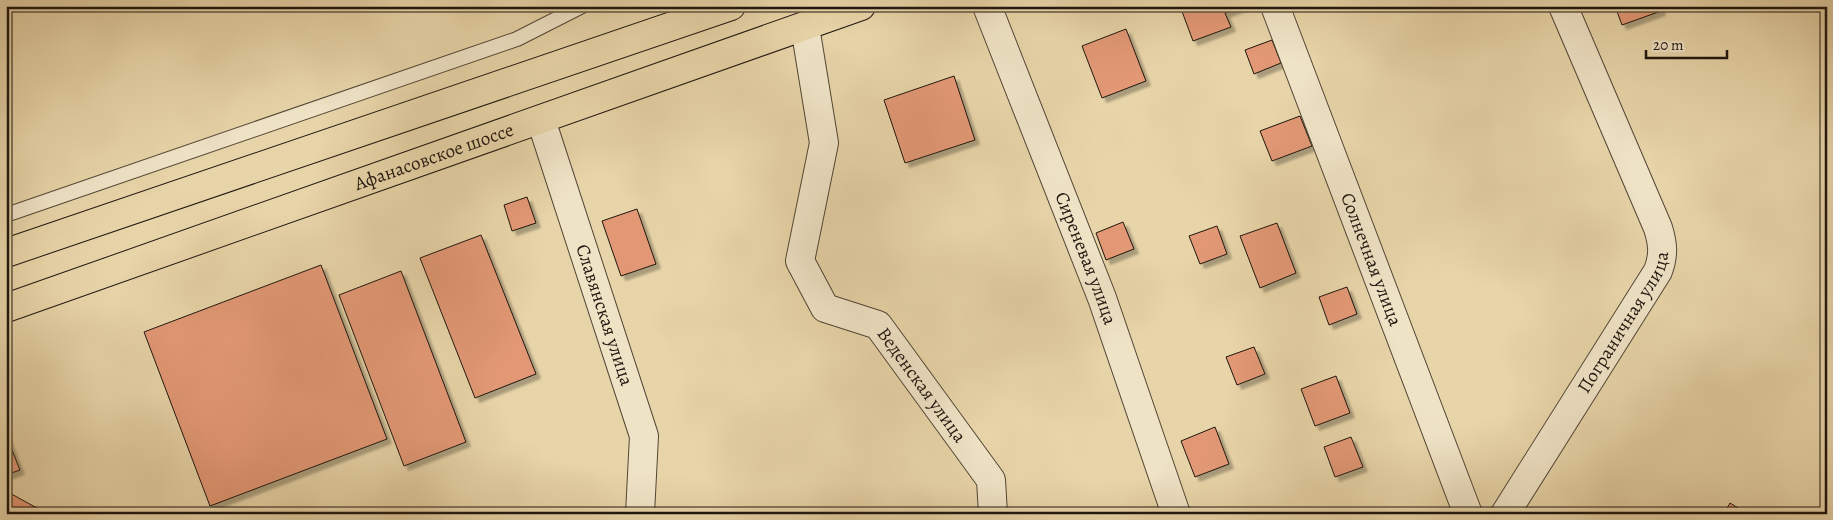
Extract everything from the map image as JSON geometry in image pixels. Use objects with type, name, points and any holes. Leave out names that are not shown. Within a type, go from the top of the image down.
[{"type":"main road","points":[[6,253],[731,6]]},
{"type":"main road","name":"Афанасовское шоссе","points":[[6,308],[861,6]]},
{"type":"street","name":"Сиреневая улица","points":[[987,6],[1102,298],[1176,514]]},
{"type":"street","name":"Солнечная улица","points":[[1275,6],[1468,514]]},
{"type":"street","name":"Пограничная улица","points":[[1505,514],[1658,271],[1663,259],[1663,244],[1658,228],[1563,6]]},
{"type":"street","name":"Веденская улица","points":[[805,27],[824,143],[800,261],[825,308],[878,325],[991,480],[993,514]]},
{"type":"street","name":"Славянская улица","points":[[541,120],[644,436],[640,514]]},
{"type":"lane","points":[[6,215],[517,39],[582,6]]},
{"type":"building","points":[[1180,6],[1244,6],[1225,13],[1231,27],[1193,41]]},
{"type":"building","points":[[1615,6],[1660,6],[1661,11],[1622,25]]},
{"type":"building","points":[[1126,29],[1146,81],[1102,98],[1082,46]]},
{"type":"building","points":[[1272,40],[1281,63],[1254,74],[1245,50]]},
{"type":"building","points":[[954,76],[975,140],[905,163],[884,100]]},
{"type":"building","points":[[1300,116],[1312,146],[1272,161],[1260,131]]},
{"type":"building","points":[[527,197],[536,223],[512,231],[504,205]]},
{"type":"building","points":[[637,209],[656,264],[621,276],[602,221]]},
{"type":"building","points":[[1123,222],[1134,249],[1106,260],[1096,233]]},
{"type":"building","points":[[1277,223],[1296,273],[1260,288],[1240,236]]},
{"type":"building","points":[[1217,226],[1227,254],[1200,264],[1189,236]]},
{"type":"building","points":[[481,235],[536,374],[475,398],[420,258]]},
{"type":"building","points":[[321,265],[387,439],[210,506],[144,332]]},
{"type":"building","points":[[401,271],[466,442],[404,466],[339,295]]},
{"type":"building","points":[[1347,287],[1357,314],[1329,325],[1319,297]]},
{"type":"building","points":[[1254,347],[1265,374],[1237,385],[1226,357]]},
{"type":"building","points":[[1336,376],[1350,413],[1315,426],[1301,389]]},
{"type":"building","points":[[1215,427],[1229,464],[1195,477],[1181,441]]},
{"type":"building","points":[[6,435],[20,470],[6,475]]},
{"type":"building","points":[[1351,437],[1363,467],[1335,477],[1324,447]]},
{"type":"building","points":[[6,491],[46,513],[46,514],[6,514]]},
{"type":"building","points":[[1730,503],[1748,514],[1724,514]]}]
